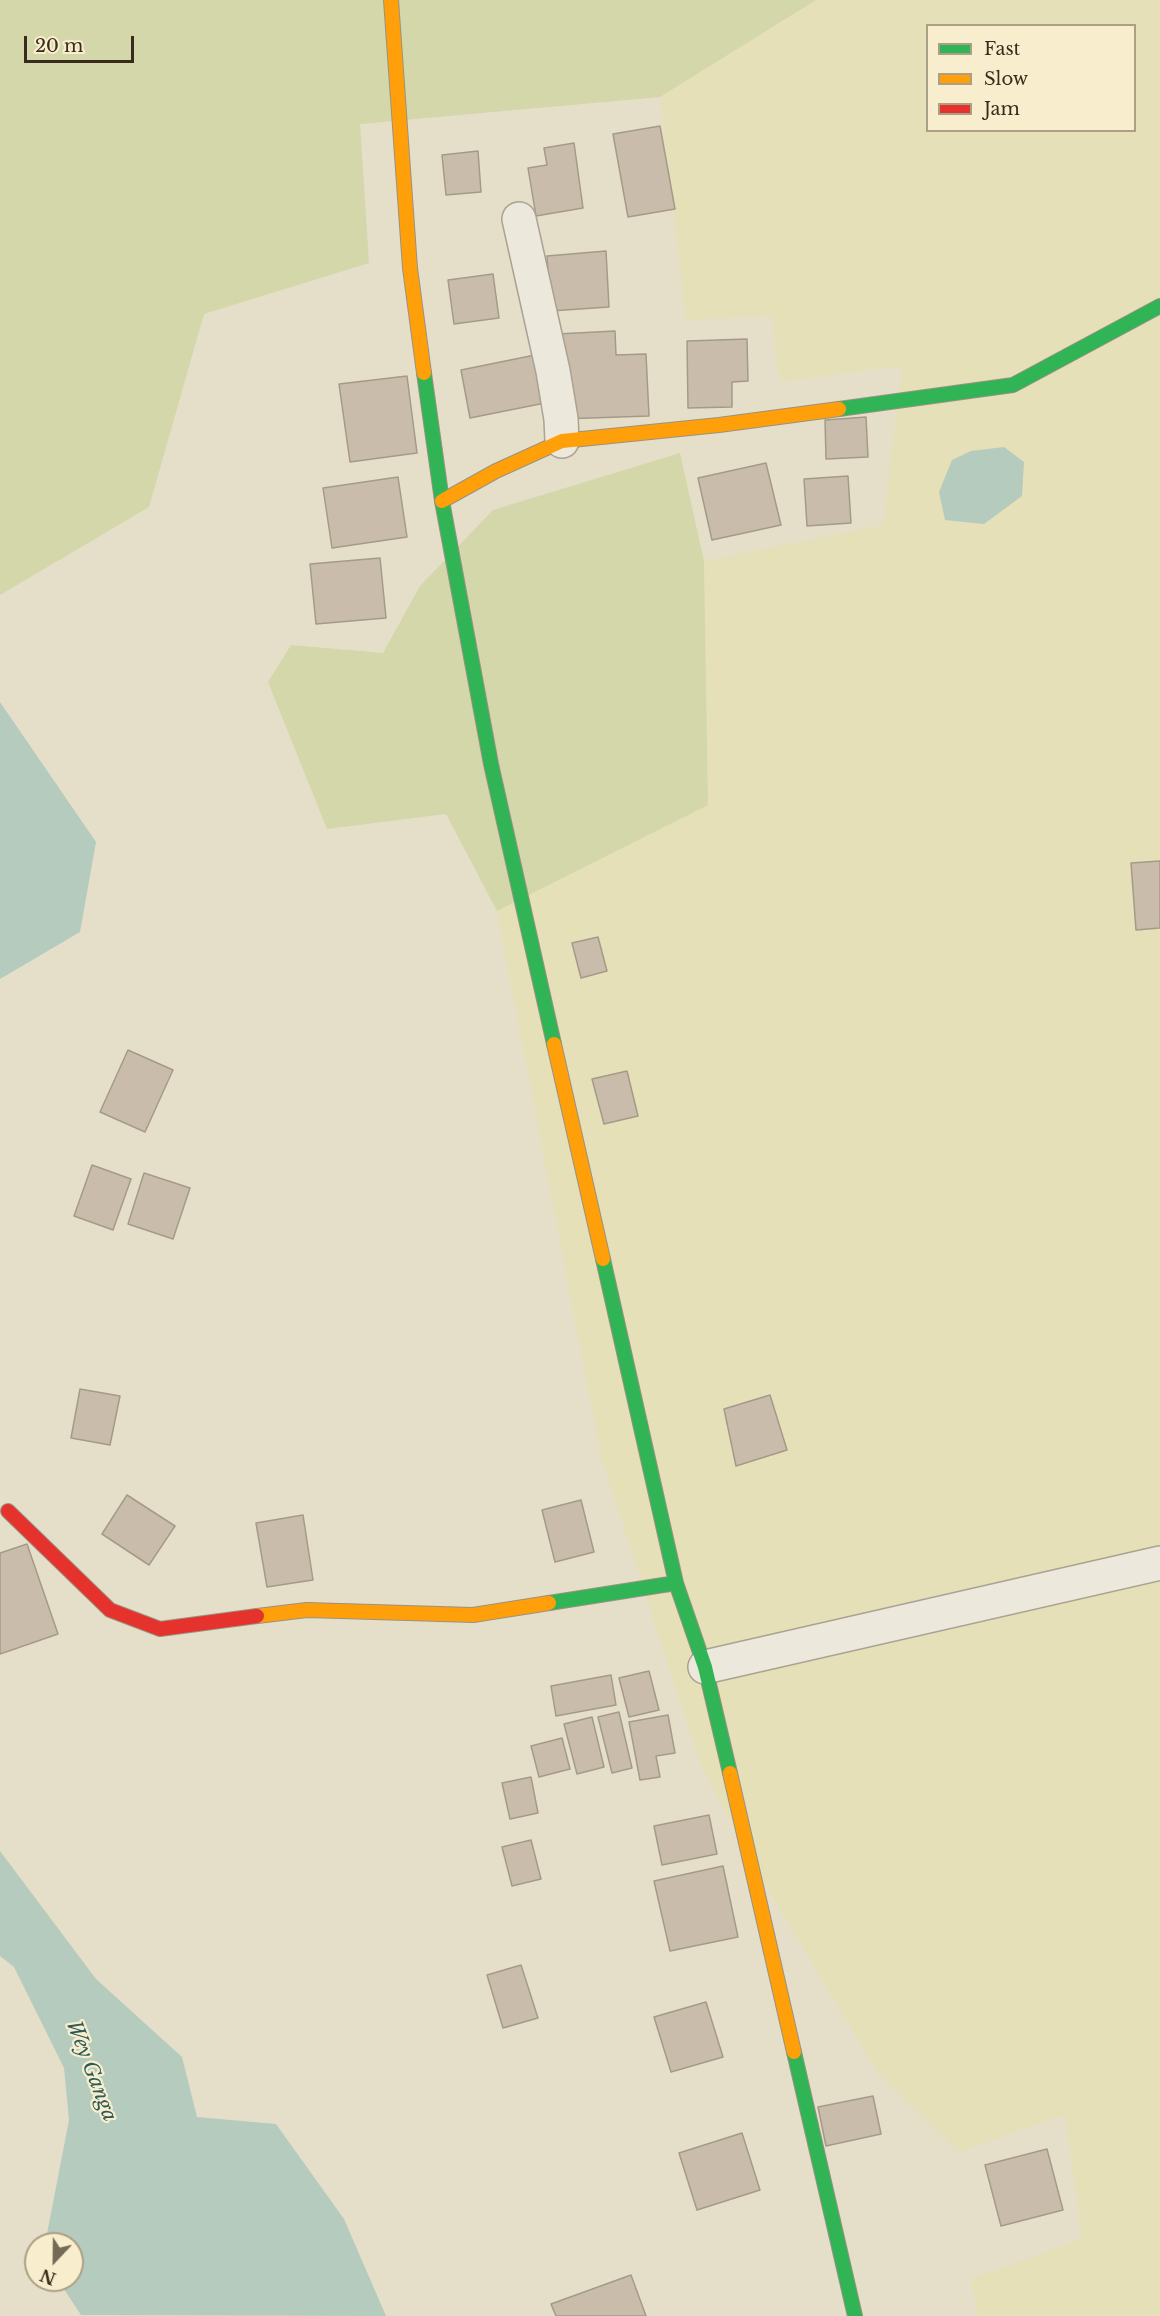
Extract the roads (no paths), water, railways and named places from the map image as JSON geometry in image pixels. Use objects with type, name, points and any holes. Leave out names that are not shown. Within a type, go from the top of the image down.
[{"type":"street","points":[[391,0],[410,268],[442,501],[491,764],[676,1582],[705,1667],[855,2316]]},
{"type":"street","points":[[519,219],[553,371],[561,419],[562,441]]},
{"type":"street","points":[[442,501],[495,471],[562,441],[720,425],[1013,385],[1160,306]]},
{"type":"street","points":[[8,1511],[110,1610],[160,1629],[307,1610],[473,1615],[676,1582]]},
{"type":"street","points":[[705,1667],[1160,1563]]},
{"type":"water","points":[[1004,447],[1024,462],[1022,496],[984,524],[945,520],[939,492],[952,460],[971,451]]},
{"type":"water","points":[[0,702],[96,842],[80,932],[0,979]]},
{"type":"water","name":"Wey Ganga","points":[[0,1851],[96,1979],[182,2057],[197,2117],[276,2124],[344,2219],[386,2316],[81,2315],[66,2292],[84,2292],[84,2232],[47,2232],[69,2120],[64,2068],[14,1967],[0,1956]]}]
